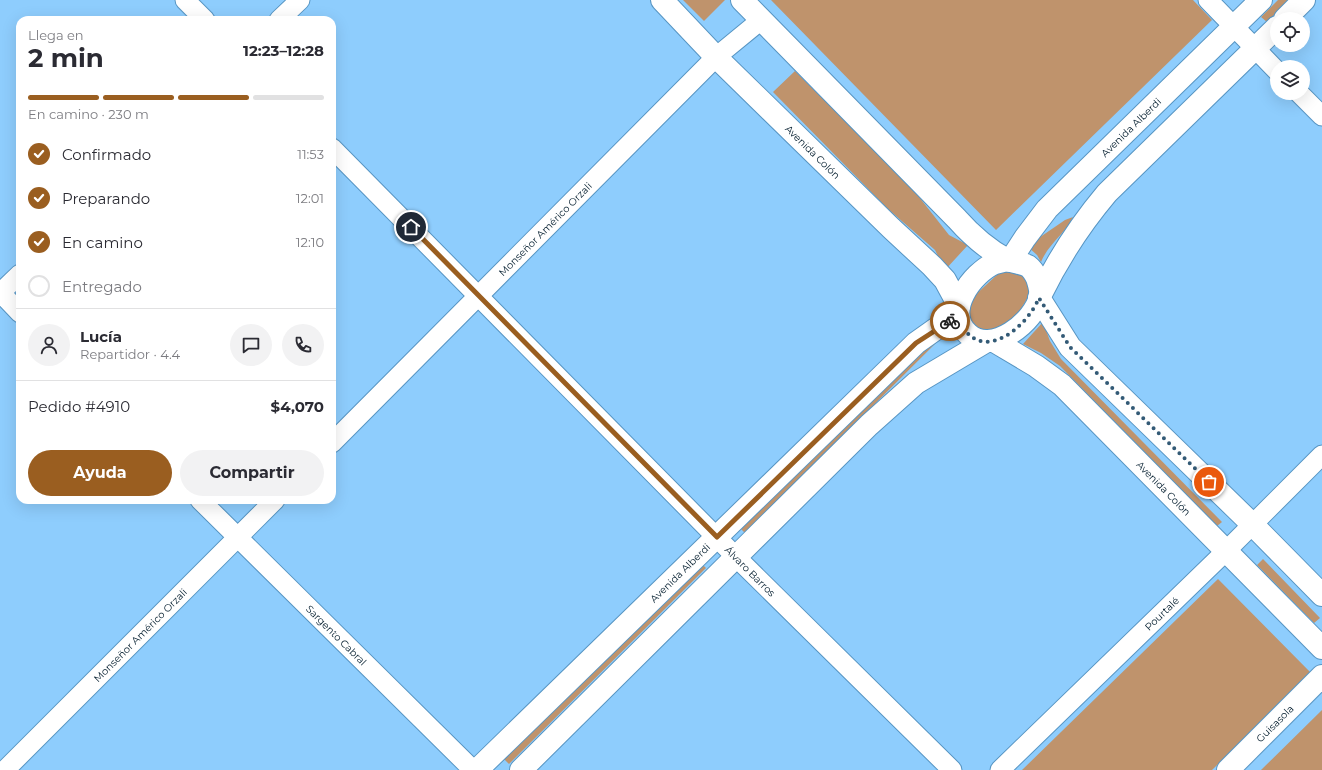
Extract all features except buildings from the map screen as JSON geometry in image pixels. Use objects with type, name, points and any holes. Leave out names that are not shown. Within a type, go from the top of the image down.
[{"type":"main road","name":"Avenida Colón","points":[[662,0],[716,57],[891,228],[932,266],[945,280],[959,311]]},
{"type":"main road","points":[[742,0],[957,218],[972,237],[988,249],[1009,261]]},
{"type":"main road","name":"Avenida Alberdi","points":[[1009,261],[1024,238],[1047,209],[1261,0]]},
{"type":"main road","points":[[1292,12],[1304,0]]},
{"type":"main road","points":[[521,770],[869,425],[916,383],[989,342],[1005,337],[1025,321],[1040,297],[1053,270],[1085,219],[1107,193],[1270,34]]},
{"type":"main road","points":[[989,342],[971,337],[965,332],[959,311],[964,292],[973,280],[995,263],[1009,261],[1018,262],[1029,267],[1040,286],[1040,297],[1070,347],[1252,524],[1322,595]]},
{"type":"main road","name":"Avenida Alberdi","points":[[477,770],[916,343],[959,311]]},
{"type":"main road","name":"Avenida Colón","points":[[989,342],[1036,366],[1062,385],[1225,552],[1322,648]]},
{"type":"main road","name":"Guisasola","points":[[1228,770],[1322,676]]},
{"type":"street","points":[[185,0],[201,16]]},
{"type":"street","points":[[283,16],[300,0]]},
{"type":"street","points":[[1208,0],[1270,64]]},
{"type":"street","name":"Monseñor Américo Orzali","points":[[336,439],[716,57],[762,20]]},
{"type":"street","points":[[1306,100],[1322,116]]},
{"type":"street","name":"Álvaro Barros","points":[[336,152],[479,295],[736,557],[952,770]]},
{"type":"street","points":[[16,278],[0,293],[16,309]]},
{"type":"street","name":"Pourtalé","points":[[1000,770],[1225,552],[1322,454]]},
{"type":"street","name":"Sargento Cabral","points":[[204,504],[473,770]]},
{"type":"street","name":"Monseñor Américo Orzali","points":[[5,770],[271,504]]},
{"type":"shaded area","points":[[683,0],[725,0],[704,21]]},
{"type":"shaded area","points":[[771,0],[1193,0],[1212,20],[996,230]]},
{"type":"shaded area","points":[[1278,0],[1289,0],[1277,12],[1270,12],[1270,19],[1267,22],[1261,17]]},
{"type":"shaded area","points":[[795,71],[912,188],[949,235],[968,245],[945,270],[935,250],[888,209],[773,92]]},
{"type":"shaded area","points":[[1073,217],[1066,229],[1048,249],[1041,262],[1037,255],[1027,246],[1065,220]]},
{"type":"shaded area","points":[[1006,269],[1025,275],[1031,290],[1028,296],[1017,315],[1000,329],[987,331],[976,329],[968,317],[972,298],[1000,272]]},
{"type":"shaded area","points":[[1043,322],[1050,341],[1061,359],[1222,522],[1217,526],[1060,366],[1041,353],[1023,344]]},
{"type":"shaded area","points":[[938,331],[943,336],[745,533],[740,528]]},
{"type":"shaded area","points":[[1263,559],[1320,618],[1314,623],[1257,565]]},
{"type":"shaded area","points":[[701,563],[706,568],[509,764],[504,759]]},
{"type":"shaded area","points":[[1218,579],[1311,673],[1212,770],[1022,770]]},
{"type":"shaded area","points":[[1322,710],[1322,770],[1261,770]]},
{"type":"way so far","points":[[950,321],[958,317],[965,332],[971,337],[981,342],[994,341],[1005,337],[1025,321],[1035,307],[1039,298],[1070,347],[1209,482]]},
{"type":"route","points":[[411,227],[717,537],[916,343],[940,326],[950,321]]}]
